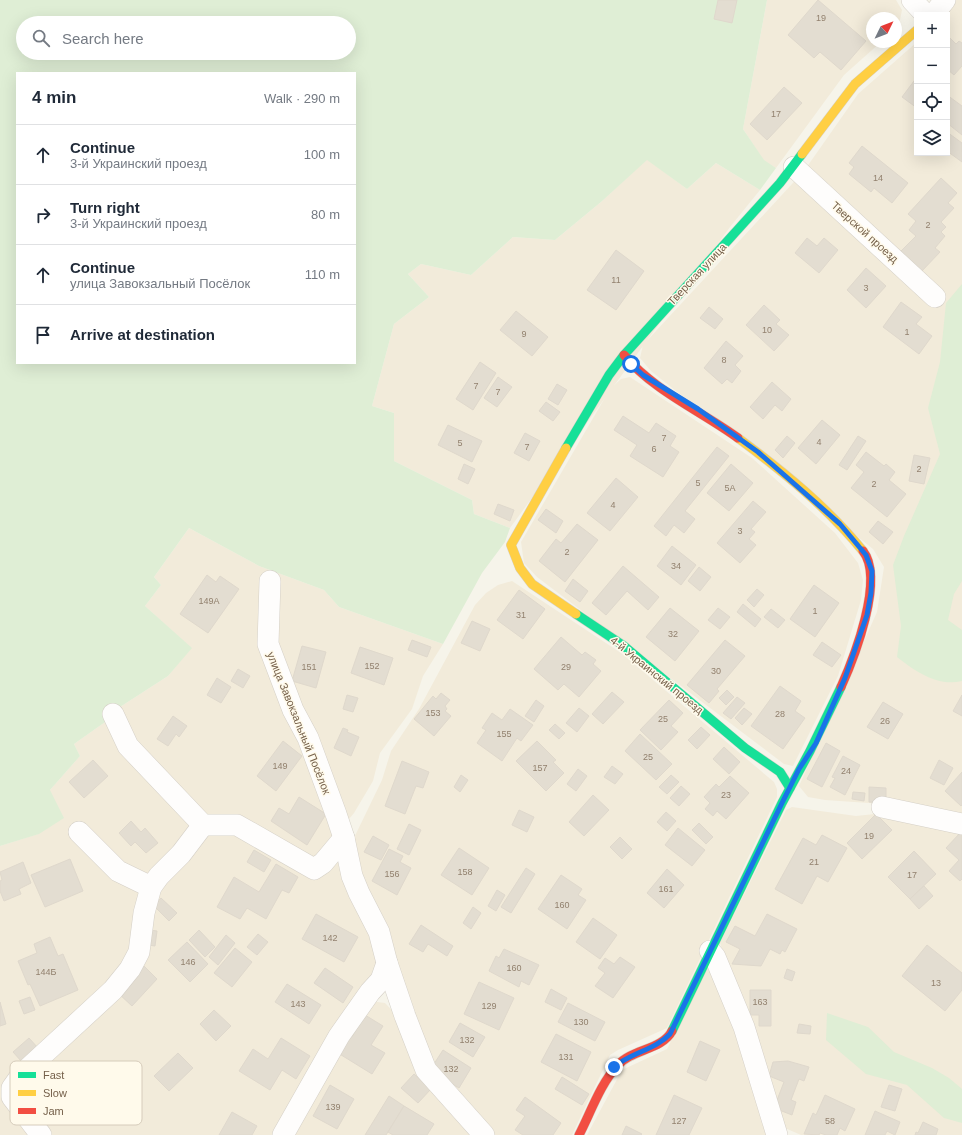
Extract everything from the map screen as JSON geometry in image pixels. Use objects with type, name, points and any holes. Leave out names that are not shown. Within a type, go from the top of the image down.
[{"type":"street","points":[[912,0],[923,12]]},
{"type":"street","points":[[935,12],[945,0]]},
{"type":"street","name":"Тверская улица","points":[[511,545],[609,375],[624,354],[794,167],[855,84],[914,33]]},
{"type":"street","name":"Тверской проезд","points":[[794,167],[935,297]]},
{"type":"street","points":[[579,1135],[614,1067],[625,1058],[663,1042],[670,1034],[799,769],[816,743],[845,678],[867,615],[871,593],[872,571],[866,555],[840,524],[758,452],[698,409],[643,375],[631,364],[624,354]]},
{"type":"street","name":"4-й Украинский проезд","points":[[511,545],[520,568],[532,584],[624,646],[745,748],[780,772],[790,788]]},
{"type":"street","name":"улица Завокзальный Посёлок","points":[[270,581],[268,644],[293,710],[308,738],[344,838],[352,876],[379,932],[387,963],[426,1070],[484,1135]]},
{"type":"street","points":[[113,714],[128,746],[203,825],[237,825],[314,869],[323,863],[344,838]]},
{"type":"street","points":[[882,807],[962,824]]},
{"type":"street","points":[[36,1061],[113,990],[130,969],[139,952],[144,913],[151,887],[159,876],[181,854],[203,825]]},
{"type":"street","points":[[78,832],[118,871],[151,887]]},
{"type":"street","points":[[710,951],[715,957],[744,1027],[777,1135]]},
{"type":"street","points":[[283,1135],[339,1036],[370,992],[381,980],[387,963]]},
{"type":"street","points":[[33,1125],[41,1135]]},
{"type":"shaded area","points":[[767,0],[896,0],[902,10],[902,12],[866,12],[866,48],[874,48],[844,75],[776,168],[764,161],[743,129]]},
{"type":"shaded area","points":[[955,0],[962,0],[962,819],[898,805],[825,800],[808,797],[799,786],[877,612],[884,567],[873,549],[651,371],[640,358],[643,345],[804,171],[858,94],[914,45],[914,156],[950,156],[950,12],[946,12]]},
{"type":"shaded area","points":[[647,159],[687,189],[716,163],[760,190],[730,227],[510,528],[474,514],[472,500],[394,461],[394,413],[372,406],[394,324],[429,297],[408,274],[421,264],[471,275],[513,237],[555,240],[601,202]]},
{"type":"shaded area","points":[[630,377],[752,458],[835,533],[858,563],[863,580],[861,600],[838,676],[793,766],[784,764],[537,577],[524,563],[521,542],[610,389],[621,379]]},
{"type":"shaded area","points":[[189,528],[259,566],[324,590],[339,607],[443,644],[423,676],[412,709],[380,753],[373,781],[354,813],[315,860],[212,820],[133,743],[120,707],[168,676],[191,648],[145,606],[161,585],[154,577]]},
{"type":"shaded area","points":[[512,581],[621,653],[774,782],[777,789],[777,797],[667,1028],[610,1055],[572,1135],[492,1135],[429,1069],[364,891],[352,842],[382,780],[391,751],[419,709],[475,605],[486,593],[498,585]]},
{"type":"shaded area","points":[[108,720],[191,827],[127,966],[33,1061],[10,1061],[10,1084],[7,1087],[10,1093],[10,1125],[28,1125],[33,1135],[0,1135],[0,846],[38,834],[50,790],[80,756],[74,744]]},
{"type":"shaded area","points":[[792,807],[856,816],[894,812],[962,831],[962,1135],[801,1135],[778,1125],[720,943],[786,810]]},
{"type":"shaded area","points":[[226,831],[299,871],[337,860],[344,866],[380,961],[277,1135],[47,1135],[41,1125],[142,1125],[142,1061],[44,1061],[141,965],[157,892],[205,834]]},
{"type":"shaded area","points":[[707,969],[721,981],[768,1135],[587,1135],[622,1070],[667,1049]]},
{"type":"shaded area","points":[[370,1001],[385,1003],[399,1018],[479,1135],[290,1135]]},
{"type":"green space","points":[[0,0],[767,0],[743,129],[764,160],[776,168],[760,190],[716,163],[687,189],[647,160],[601,202],[555,240],[513,237],[471,275],[421,264],[408,274],[429,297],[394,324],[372,406],[394,413],[394,461],[472,500],[474,514],[510,528],[505,542],[482,573],[443,644],[339,607],[324,590],[259,566],[189,528],[154,577],[161,585],[145,606],[192,648],[168,676],[120,707],[108,720],[74,744],[80,756],[50,790],[64,818],[39,834],[0,846]]},
{"type":"green space","points":[[962,284],[962,581],[954,594],[948,620],[962,630],[962,681],[944,682],[935,680],[911,668],[897,657],[901,626],[893,565],[940,454],[928,408],[940,362],[946,303]]},
{"type":"green space","points":[[827,1013],[868,1027],[894,1052],[932,1068],[949,1078],[962,1089],[962,1123],[944,1118],[907,1085],[866,1074],[826,1040]]},
{"type":"building","points":[[718,0],[737,0],[732,23],[714,19]]},
{"type":"building","points":[[818,0],[866,41],[841,70],[820,52],[814,58],[788,35]]},
{"type":"building","points":[[950,38],[956,44],[959,41],[962,43],[962,66],[954,75],[950,72]]},
{"type":"building","points":[[914,81],[914,106],[902,97]]},
{"type":"building","points":[[784,87],[802,103],[767,140],[750,124]]},
{"type":"building","points":[[950,97],[962,106],[962,135],[950,125]]},
{"type":"building","points":[[950,134],[962,143],[962,162],[950,153]]},
{"type":"building","points":[[862,146],[908,183],[892,203],[874,188],[871,192],[849,174],[854,167],[849,163]]},
{"type":"building","points":[[941,178],[957,193],[948,203],[954,208],[941,222],[946,227],[941,232],[945,236],[935,248],[940,252],[921,272],[900,252],[916,236],[909,230],[916,221],[908,214]]},
{"type":"building","points":[[807,238],[817,246],[824,238],[838,250],[819,273],[795,253]]},
{"type":"building","points":[[616,250],[644,271],[616,310],[587,290]]},
{"type":"building","points":[[866,268],[886,286],[866,308],[847,290]]},
{"type":"building","points":[[901,302],[922,317],[916,324],[932,336],[919,354],[883,327]]},
{"type":"building","points":[[764,305],[780,320],[776,324],[789,335],[774,351],[746,325]]},
{"type":"building","points":[[709,307],[723,319],[715,329],[700,318]]},
{"type":"building","points":[[516,311],[548,337],[532,356],[500,330]]},
{"type":"building","points":[[726,341],[743,356],[735,365],[741,371],[732,383],[727,379],[722,384],[704,368]]},
{"type":"building","points":[[480,362],[496,373],[473,410],[456,399]]},
{"type":"building","points":[[498,377],[512,387],[497,407],[484,398]]},
{"type":"building","points":[[772,382],[791,399],[782,411],[775,405],[763,419],[750,407]]},
{"type":"building","points":[[557,384],[567,390],[558,405],[548,399]]},
{"type":"building","points":[[546,402],[560,412],[553,421],[539,411]]},
{"type":"building","points":[[623,416],[649,433],[656,423],[676,436],[670,446],[679,452],[663,477],[630,456],[637,445],[614,430]]},
{"type":"building","points":[[822,420],[840,435],[816,464],[798,448]]},
{"type":"building","points":[[448,425],[482,441],[472,462],[438,445]]},
{"type":"building","points":[[525,433],[540,441],[529,461],[514,453]]},
{"type":"building","points":[[787,436],[795,443],[783,458],[775,450]]},
{"type":"building","points":[[858,436],[866,441],[847,470],[839,465]]},
{"type":"building","points":[[717,447],[729,456],[685,511],[695,519],[684,533],[674,525],[666,536],[654,526]]},
{"type":"building","points":[[866,452],[884,466],[886,464],[895,472],[889,480],[906,494],[887,517],[851,488],[864,472],[856,465]]},
{"type":"building","points":[[914,455],[930,458],[924,484],[909,481]]},
{"type":"building","points":[[464,464],[475,469],[468,484],[458,479]]},
{"type":"building","points":[[731,464],[753,483],[729,511],[707,493]]},
{"type":"building","points":[[616,478],[638,497],[610,531],[587,513]]},
{"type":"building","points":[[753,501],[766,512],[751,529],[755,532],[749,539],[756,545],[740,563],[717,543]]},
{"type":"building","points":[[498,504],[514,510],[510,521],[494,514]]},
{"type":"building","points":[[546,509],[563,521],[556,533],[538,520]]},
{"type":"building","points":[[878,521],[893,532],[883,544],[869,532]]},
{"type":"building","points":[[577,524],[598,540],[565,582],[539,561],[556,539],[561,543]]},
{"type":"building","points":[[672,546],[696,565],[681,585],[657,566]]},
{"type":"building","points":[[623,566],[659,597],[648,610],[627,591],[606,615],[592,603]]},
{"type":"building","points":[[699,567],[711,577],[700,591],[688,581]]},
{"type":"building","points":[[207,575],[216,582],[220,576],[239,589],[208,633],[180,614]]},
{"type":"building","points":[[573,579],[588,591],[580,602],[565,591]]},
{"type":"building","points":[[814,585],[839,603],[815,637],[790,619]]},
{"type":"building","points":[[757,589],[764,595],[754,607],[747,600]]},
{"type":"building","points":[[519,590],[545,609],[523,639],[497,620]]},
{"type":"building","points":[[743,604],[761,619],[755,627],[737,612]]},
{"type":"building","points":[[670,608],[699,631],[675,661],[646,637]]},
{"type":"building","points":[[718,608],[730,617],[720,629],[708,620]]},
{"type":"building","points":[[771,609],[785,620],[778,628],[764,617]]},
{"type":"building","points":[[472,621],[490,629],[480,651],[461,643]]},
{"type":"building","points":[[561,637],[582,655],[585,652],[596,660],[593,664],[601,671],[579,697],[564,684],[558,690],[534,669]]},
{"type":"building","points":[[412,640],[431,647],[427,657],[408,650]]},
{"type":"building","points":[[725,640],[745,656],[717,689],[719,691],[709,703],[687,685]]},
{"type":"building","points":[[822,642],[841,655],[832,667],[813,655]]},
{"type":"building","points":[[302,646],[326,652],[316,688],[292,681]]},
{"type":"building","points":[[360,647],[393,658],[384,685],[351,673]]},
{"type":"building","points":[[238,669],[250,676],[243,688],[231,681]]},
{"type":"building","points":[[217,678],[231,687],[221,703],[207,695]]},
{"type":"building","points":[[780,686],[801,701],[795,711],[805,718],[783,749],[751,726]]},
{"type":"building","points":[[727,690],[734,697],[726,705],[719,698]]},
{"type":"building","points":[[612,692],[624,702],[603,724],[592,714]]},
{"type":"building","points":[[441,693],[450,700],[445,706],[447,709],[445,711],[451,716],[434,736],[414,719],[433,696],[436,699]]},
{"type":"building","points":[[347,695],[358,698],[353,712],[343,709]]},
{"type":"building","points":[[962,695],[962,716],[953,711]]},
{"type":"building","points":[[737,697],[745,703],[731,719],[723,713]]},
{"type":"building","points":[[536,700],[544,706],[534,722],[525,716]]},
{"type":"building","points":[[669,700],[683,713],[671,726],[678,732],[661,750],[640,730]]},
{"type":"building","points":[[883,702],[903,714],[888,739],[867,727]]},
{"type":"building","points":[[579,708],[589,716],[577,732],[566,723]]},
{"type":"building","points":[[744,708],[752,714],[742,725],[735,718]]},
{"type":"building","points":[[510,709],[533,725],[521,741],[517,738],[502,761],[477,743],[486,730],[482,728],[492,713],[502,720]]},
{"type":"building","points":[[173,716],[187,726],[179,737],[176,734],[168,746],[157,739]]},
{"type":"building","points":[[555,724],[565,733],[559,739],[549,730]]},
{"type":"building","points":[[701,727],[710,735],[697,749],[688,740]]},
{"type":"building","points":[[343,728],[348,730],[347,732],[359,737],[351,756],[334,748]]},
{"type":"building","points":[[640,734],[672,764],[656,780],[625,751]]},
{"type":"building","points":[[283,741],[302,756],[276,791],[257,776]]},
{"type":"building","points":[[537,741],[556,760],[553,762],[564,773],[546,791],[516,761]]},
{"type":"building","points":[[826,743],[840,751],[822,787],[807,779]]},
{"type":"building","points":[[724,747],[740,762],[729,774],[713,759]]},
{"type":"building","points":[[843,756],[860,765],[845,795],[830,787],[835,778],[832,777]]},
{"type":"building","points":[[93,760],[108,776],[84,798],[69,782]]},
{"type":"building","points":[[939,760],[953,768],[944,785],[930,778]]},
{"type":"building","points":[[402,761],[429,772],[423,788],[416,786],[405,814],[385,806]]},
{"type":"building","points":[[612,766],[623,774],[615,784],[604,777]]},
{"type":"building","points":[[578,769],[587,776],[576,791],[567,784]]},
{"type":"building","points":[[962,772],[962,805],[961,806],[945,791]]},
{"type":"building","points":[[461,775],[468,780],[460,792],[454,787]]},
{"type":"building","points":[[671,775],[679,782],[667,794],[659,787]]},
{"type":"building","points":[[730,776],[749,793],[726,819],[717,811],[713,816],[705,809],[710,803],[704,797],[716,784],[719,787]]},
{"type":"building","points":[[681,786],[690,794],[679,806],[670,798]]},
{"type":"building","points":[[869,787],[886,788],[886,803],[869,802]]},
{"type":"building","points":[[853,792],[865,793],[864,801],[852,799]]},
{"type":"building","points":[[593,795],[609,810],[584,836],[569,822]]},
{"type":"building","points":[[299,797],[326,814],[307,845],[271,821],[279,808],[289,814]]},
{"type":"building","points":[[519,810],[534,817],[527,832],[512,825]]},
{"type":"building","points":[[666,812],[676,821],[667,831],[657,822]]},
{"type":"building","points":[[876,814],[892,830],[862,859],[847,843]]},
{"type":"building","points":[[131,821],[141,832],[145,828],[158,843],[146,853],[135,842],[131,846],[119,833]]},
{"type":"building","points":[[699,823],[713,837],[706,844],[692,830]]},
{"type":"building","points":[[409,824],[421,830],[409,855],[397,849]]},
{"type":"building","points":[[678,828],[705,850],[692,866],[665,845]]},
{"type":"building","points":[[960,833],[962,835],[962,879],[960,881],[949,871],[959,860],[946,848]]},
{"type":"building","points":[[822,835],[847,848],[828,882],[817,876],[802,904],[775,889],[803,838],[816,845]]},
{"type":"building","points":[[373,836],[389,845],[381,860],[364,852]]},
{"type":"building","points":[[620,837],[632,849],[622,859],[610,847]]},
{"type":"building","points":[[459,848],[489,868],[472,895],[441,875]]},
{"type":"building","points":[[389,849],[403,856],[400,862],[411,868],[397,895],[372,881]]},
{"type":"building","points":[[254,850],[271,860],[264,872],[247,862]]},
{"type":"building","points":[[914,851],[936,874],[910,899],[888,877]]},
{"type":"building","points":[[70,859],[83,891],[45,907],[31,875]]},
{"type":"building","points":[[23,862],[31,883],[19,889],[21,894],[4,901],[0,891],[0,881],[2,880],[0,872]]},
{"type":"building","points":[[276,864],[298,877],[289,893],[282,890],[266,919],[247,908],[240,919],[217,907],[234,877],[259,892]]},
{"type":"building","points":[[526,868],[535,874],[511,913],[501,907]]},
{"type":"building","points":[[667,869],[684,885],[664,908],[647,893]]},
{"type":"building","points":[[561,875],[582,889],[578,895],[586,900],[567,929],[538,909]]},
{"type":"building","points":[[924,886],[933,896],[919,909],[910,899]]},
{"type":"building","points":[[497,890],[505,895],[496,911],[488,906]]},
{"type":"building","points":[[161,898],[177,913],[169,921],[154,906]]},
{"type":"building","points":[[473,907],[481,913],[471,929],[463,923]]},
{"type":"building","points":[[316,914],[358,937],[344,962],[302,939]]},
{"type":"building","points":[[767,914],[797,929],[785,952],[782,950],[780,954],[770,949],[761,966],[732,964],[740,949],[726,942],[735,926],[755,936]]},
{"type":"building","points":[[593,918],[617,935],[600,959],[576,942]]},
{"type":"building","points":[[421,925],[453,946],[447,956],[428,944],[423,952],[409,944]]},
{"type":"building","points":[[150,930],[157,931],[155,946],[148,945]]},
{"type":"building","points":[[199,930],[215,947],[205,957],[189,940]]},
{"type":"building","points":[[258,934],[268,942],[257,955],[247,947]]},
{"type":"building","points":[[226,935],[235,943],[218,965],[209,957]]},
{"type":"building","points":[[50,937],[58,956],[63,954],[78,990],[40,1006],[30,984],[28,985],[18,961],[37,953],[34,944]]},
{"type":"building","points":[[187,942],[208,964],[190,982],[168,960]]},
{"type":"building","points":[[927,945],[962,973],[962,990],[945,1011],[902,976]]},
{"type":"building","points":[[235,948],[252,962],[232,987],[214,973]]},
{"type":"building","points":[[504,949],[539,965],[529,985],[521,981],[519,987],[489,971],[496,956],[499,958]]},
{"type":"building","points":[[620,957],[635,967],[613,998],[595,986],[605,973],[598,968],[605,958],[614,964]]},
{"type":"building","points":[[144,966],[157,979],[132,1006],[118,993]]},
{"type":"building","points":[[325,968],[353,987],[343,1003],[314,983]]},
{"type":"building","points":[[787,969],[795,972],[792,981],[784,978]]},
{"type":"building","points":[[479,982],[514,998],[499,1030],[464,1014]]},
{"type":"building","points":[[287,984],[321,1005],[309,1024],[275,1002]]},
{"type":"building","points":[[551,989],[567,998],[561,1010],[545,1002]]},
{"type":"building","points":[[750,990],[771,990],[771,1026],[759,1026],[759,1015],[750,1015]]},
{"type":"building","points":[[30,997],[35,1010],[24,1014],[19,1001]]},
{"type":"building","points":[[0,1002],[6,1024],[0,1026]]},
{"type":"building","points":[[568,1003],[605,1022],[595,1041],[558,1022]]},
{"type":"building","points":[[214,1010],[231,1026],[216,1041],[200,1024]]},
{"type":"building","points":[[365,1015],[383,1026],[371,1045],[385,1053],[372,1074],[338,1053],[349,1035],[352,1037]]},
{"type":"building","points":[[460,1023],[485,1037],[473,1057],[449,1042]]},
{"type":"building","points":[[799,1024],[811,1026],[810,1034],[797,1033]]},
{"type":"building","points":[[556,1034],[591,1052],[577,1081],[541,1062]]},
{"type":"building","points":[[29,1038],[38,1048],[23,1061],[21,1061],[13,1052]]},
{"type":"building","points":[[281,1038],[310,1056],[296,1079],[282,1070],[270,1090],[239,1071],[253,1049],[268,1059]]},
{"type":"building","points":[[700,1041],[720,1050],[706,1081],[687,1072]]},
{"type":"building","points":[[443,1050],[471,1068],[459,1088],[430,1070]]},
{"type":"building","points":[[178,1053],[193,1068],[169,1091],[154,1076]]},
{"type":"building","points":[[788,1061],[809,1067],[804,1081],[799,1079],[791,1100],[796,1102],[792,1115],[774,1108],[784,1082],[769,1076],[773,1062]]},
{"type":"building","points":[[414,1074],[431,1089],[418,1103],[401,1088]]},
{"type":"building","points":[[562,1077],[589,1094],[582,1105],[555,1089]]},
{"type":"building","points":[[330,1085],[354,1099],[337,1129],[313,1116]]},
{"type":"building","points":[[889,1085],[902,1089],[895,1111],[881,1107]]},
{"type":"building","points":[[674,1095],[702,1108],[689,1135],[656,1135]]},
{"type":"building","points":[[825,1095],[855,1109],[845,1131],[840,1128],[837,1135],[826,1135],[820,1133],[819,1135],[804,1134],[813,1113],[816,1115]]},
{"type":"building","points":[[389,1096],[404,1106],[386,1135],[365,1135]]},
{"type":"building","points":[[525,1097],[561,1123],[553,1135],[523,1135],[515,1130],[525,1116],[516,1110]]},
{"type":"building","points":[[404,1106],[434,1124],[427,1135],[393,1135],[388,1132]]},
{"type":"building","points":[[875,1111],[900,1122],[895,1135],[887,1131],[885,1135],[865,1135]]},
{"type":"building","points":[[232,1112],[257,1126],[252,1135],[219,1135]]},
{"type":"building","points":[[923,1122],[938,1129],[936,1135],[915,1135],[916,1132],[918,1133]]},
{"type":"building","points":[[626,1126],[642,1134],[622,1135]]},
{"type":"traffic: fast","points":[[566,448],[609,375],[624,355],[780,183],[802,154]]},
{"type":"traffic: fast","points":[[576,614],[624,646],[745,748],[780,772],[790,788]]},
{"type":"traffic: fast","points":[[672,1031],[782,803],[810,751],[841,687]]},
{"type":"traffic: slow","points":[[802,154],[855,84],[914,33]]},
{"type":"traffic: slow","points":[[738,438],[772,464],[820,505],[863,551]]},
{"type":"traffic: slow","points":[[566,448],[511,545],[520,568],[532,584],[576,614]]},
{"type":"traffic: jam","points":[[624,355],[636,368],[663,390],[738,438]]},
{"type":"traffic: jam","points":[[841,687],[859,639],[869,599],[871,580],[869,564],[863,551]]},
{"type":"traffic: jam","points":[[579,1135],[601,1089],[618,1065],[631,1056],[661,1042],[672,1031]]},
{"type":"route","points":[[614,1067],[625,1058],[663,1042],[670,1034],[799,769],[816,743],[845,678],[867,615],[871,593],[872,571],[866,555],[840,524],[758,452],[698,409],[643,375],[631,364]]}]
